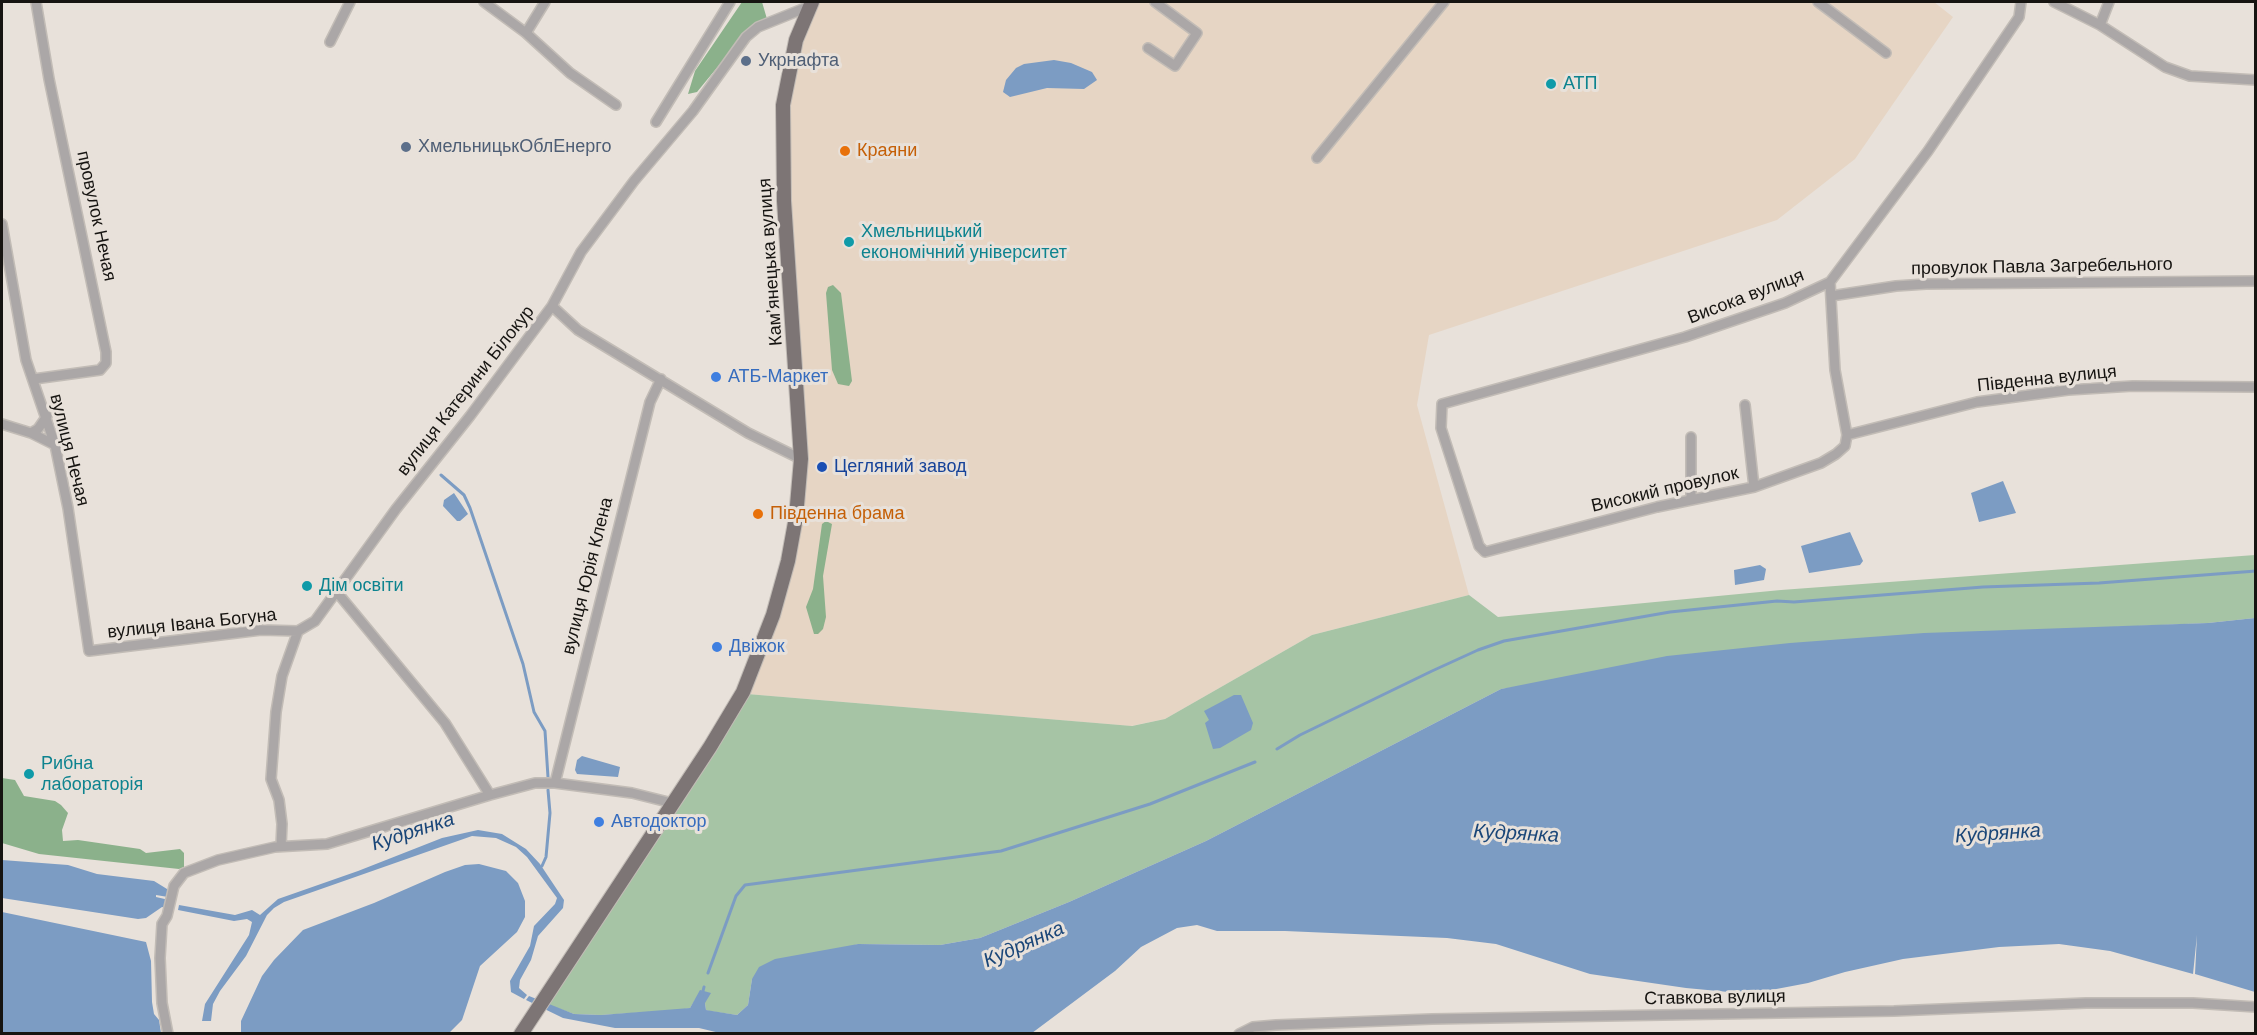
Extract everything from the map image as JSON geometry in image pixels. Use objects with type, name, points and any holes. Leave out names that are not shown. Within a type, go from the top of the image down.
[{"type":"main road","name":"Камʼянецька вулиця","points":[[521,1034],[743,692],[759,653],[789,561],[798,506],[801,459],[784,201],[783,105],[796,40],[811,4]]},
{"type":"street","name":"провулок Нечая","points":[[34,380],[100,370],[106,363],[106,352],[49,79],[36,2]]},
{"type":"street","points":[[330,42],[350,2]]},
{"type":"street","points":[[484,2],[526,33],[570,73],[616,105]]},
{"type":"street","points":[[526,33],[545,2]]},
{"type":"street","points":[[656,122],[729,2]]},
{"type":"street","points":[[1148,48],[1175,66],[1197,33],[1155,2]]},
{"type":"street","points":[[1317,158],[1444,2]]},
{"type":"street","points":[[1818,2],[1886,53]]},
{"type":"street","name":"Висока вулиця","points":[[1449,402],[1685,337],[1785,303],[1830,282],[1935,141],[2019,17],[2021,2]]},
{"type":"street","points":[[2054,2],[2100,25],[2165,67],[2182,73],[2221,79],[2256,80]]},
{"type":"street","points":[[2100,25],[2109,2]]},
{"type":"street","name":"вулиця Катерини Білокур","points":[[298,631],[315,621],[396,509],[552,306],[581,252],[634,181],[693,111],[741,43],[758,27],[811,4]]},
{"type":"street","name":"вулиця Нечая","points":[[2,224],[26,360],[55,445],[89,651]]},
{"type":"street","name":"провулок Павла Загребельного","points":[[1831,296],[1926,284],[2256,281]]},
{"type":"street","points":[[1830,282],[1835,370],[1847,435]]},
{"type":"street","points":[[552,306],[578,330],[748,433],[801,459]]},
{"type":"street","name":"вулиця Юрія Клена","points":[[555,783],[647,413],[661,379]]},
{"type":"street","name":"Південна вулиця","points":[[1847,435],[1977,402],[2068,390],[2133,386],[2256,387]]},
{"type":"street","name":"Високий провулок","points":[[1449,402],[1442,404],[1441,428],[1479,546],[1485,552],[1691,500],[1754,487],[1821,463],[1845,446],[1847,435]]},
{"type":"street","points":[[1745,405],[1754,487]]},
{"type":"street","points":[[31,433],[38,429],[47,416]]},
{"type":"street","points":[[2,424],[31,433],[55,445]]},
{"type":"street","points":[[1690,437],[1691,500]]},
{"type":"street","points":[[336,591],[445,723],[489,795]]},
{"type":"street","name":"вулиця Івана Богуна","points":[[89,651],[261,630],[298,631]]},
{"type":"street","points":[[280,846],[282,824],[279,801],[271,779],[278,692],[298,631]]},
{"type":"street","points":[[168,1034],[162,1003],[160,958],[162,924],[167,916],[172,891],[184,873],[192,868],[280,846],[327,844],[535,783],[555,783],[632,793],[672,803]]},
{"type":"street","name":"Ставкова вулиця","points":[[1239,1034],[1253,1027],[1276,1025],[1432,1019],[1834,1012],[2075,1003],[2256,1007]]},
{"type":"shaded area","points":[[818,2],[1934,2],[1953,17],[1855,159],[1777,220],[1429,335],[1417,405],[1469,595],[1312,635],[1165,719],[1131,726],[747,694],[777,616],[805,459],[789,201],[787,105],[801,41]]},
{"type":"green space","points":[[742,2],[762,2],[767,19],[725,63],[720,64],[697,92],[688,94],[695,71]]},
{"type":"green space","points":[[833,285],[841,293],[852,381],[849,386],[838,384],[832,370],[826,293],[828,287]]},
{"type":"green space","points":[[826,521],[832,524],[823,576],[826,617],[823,629],[818,634],[814,634],[806,607],[813,589],[822,524]]},
{"type":"green space","points":[[2255,555],[2255,618],[2208,623],[1879,637],[1501,689],[1206,841],[1069,902],[980,938],[940,945],[858,944],[752,979],[748,1005],[737,1015],[706,1010],[705,1003],[695,1000],[690,1008],[680,1010],[601,1015],[574,1014],[546,1004],[747,694],[1132,726],[1165,719],[1312,635],[1469,595],[1498,617],[1781,590]]},
{"type":"green space","points":[[2,778],[15,780],[24,796],[55,801],[61,805],[68,813],[62,830],[63,841],[78,840],[140,849],[146,853],[180,849],[184,853],[184,867],[179,869],[39,854],[2,843]]},
{"type":"water","points":[[1054,60],[1071,63],[1092,72],[1097,80],[1084,89],[1047,88],[1010,97],[1003,92],[1006,80],[1016,68],[1024,64]]},
{"type":"water","points":[[2003,481],[2016,513],[1979,522],[1971,493]]},
{"type":"water","points":[[454,493],[468,514],[460,521],[457,521],[443,506],[444,500]]},
{"type":"water","points":[[1850,532],[1863,561],[1860,565],[1809,573],[1801,546]]},
{"type":"water","points":[[1760,565],[1766,569],[1764,580],[1735,585],[1734,570]]},
{"type":"water","name":"Кудрянка","points":[[2255,618],[2255,992],[2195,974],[2197,935],[2193,974],[2110,951],[2059,944],[1999,947],[1903,959],[1808,983],[1750,994],[1686,988],[1590,974],[1496,944],[1447,938],[1285,931],[1217,931],[1197,925],[1177,928],[1141,947],[1115,971],[1032,1033],[724,1034],[699,1028],[615,1028],[563,1018],[526,1000],[529,996],[574,1014],[601,1015],[690,1008],[700,990],[711,993],[705,1003],[706,1010],[737,1015],[748,1005],[752,979],[759,967],[775,959],[858,944],[940,945],[980,938],[1069,902],[1206,841],[1501,689],[1667,656],[1790,643],[1924,633],[2208,623]]},
{"type":"water","points":[[1234,695],[1241,695],[1253,723],[1251,730],[1220,748],[1213,749],[1205,723],[1209,720],[1204,711]]},
{"type":"water","points":[[582,756],[620,767],[618,777],[577,774],[575,770],[577,760]]},
{"type":"water","points":[[478,830],[502,834],[526,849],[540,864],[564,900],[563,908],[538,936],[531,960],[520,980],[519,988],[527,995],[524,999],[511,992],[510,981],[530,946],[534,926],[555,904],[557,898],[527,857],[516,847],[496,838],[472,836],[284,902],[274,908],[267,915],[246,956],[220,991],[213,1004],[211,1021],[202,1021],[205,1004],[249,935],[252,922],[247,919],[234,921],[178,910],[179,905],[235,915],[252,910],[260,915],[278,899],[442,838]]},
{"type":"water","points":[[2,860],[68,865],[97,874],[154,881],[167,889],[168,897],[156,895],[156,897],[169,900],[167,908],[162,907],[146,918],[138,919],[2,898]]},
{"type":"water","points":[[479,864],[506,871],[518,883],[525,901],[525,917],[517,932],[480,966],[462,1020],[449,1033],[241,1033],[241,1021],[262,976],[303,930],[374,903],[445,872],[465,865]]},
{"type":"water","points":[[2,912],[146,942],[151,961],[152,1002],[161,1033],[2,1033]]},
{"type":"waterway","points":[[441,475],[464,495],[470,508],[523,664],[534,712],[545,731],[548,777]]},
{"type":"waterway","points":[[1277,749],[1300,735],[1432,671],[1504,641],[1670,612],[1777,601],[1794,602],[1983,587],[2099,583],[2256,571]]},
{"type":"waterway","points":[[708,973],[736,896],[745,885],[1001,851],[1150,804],[1255,762]]},
{"type":"waterway","points":[[542,866],[546,857],[550,813],[548,790]]},
{"type":"waterway","points":[[702,995],[704,987]]},
{"type":"place","name":"Укрнафта","points":[[746,61]]},
{"type":"place","name":"АТП","points":[[1551,84]]},
{"type":"place","name":"ХмельницькОблЕнерго","points":[[406,147]]},
{"type":"place","name":"Краяни","points":[[845,151]]},
{"type":"place","name":"Хмельницький економічний університет","points":[[849,242]]},
{"type":"place","name":"АТБ-Маркет","points":[[716,377]]},
{"type":"place","name":"Цегляний завод","points":[[822,467]]},
{"type":"place","name":"Південна брама","points":[[758,514]]},
{"type":"place","name":"Дім освіти","points":[[307,586]]},
{"type":"place","name":"Двіжок","points":[[717,647]]},
{"type":"place","name":"Рибна лабораторія","points":[[29,774]]},
{"type":"place","name":"Автодоктор","points":[[599,822]]}]
